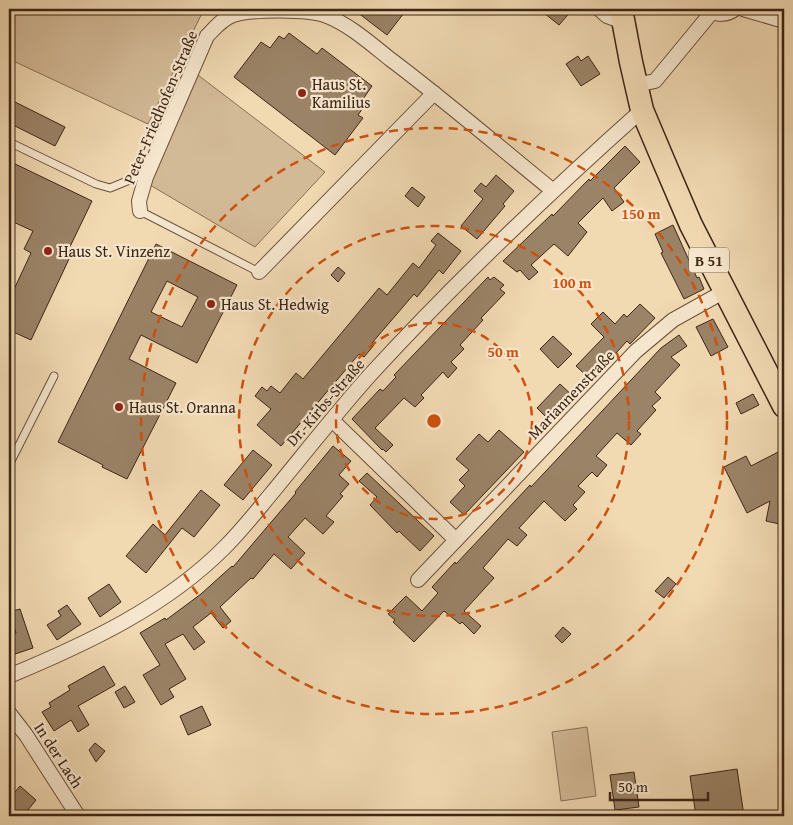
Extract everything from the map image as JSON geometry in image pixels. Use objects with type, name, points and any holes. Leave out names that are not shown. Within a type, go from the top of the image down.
[{"type":"main road","name":"B 51","points":[[622,16],[641,84],[642,110],[691,225],[784,406]]},
{"type":"street","points":[[599,9],[607,16],[622,16]]},
{"type":"street","points":[[641,84],[655,81],[710,10],[723,14],[735,9]]},
{"type":"street","points":[[743,9],[784,21]]},
{"type":"street","name":"Peter-Friedhofen-Straße","points":[[140,211],[139,201],[146,177],[207,36],[218,24],[233,15],[257,12],[314,12],[329,17],[351,29],[434,93],[552,190]]},
{"type":"street","points":[[259,272],[434,93]]},
{"type":"street","name":"Dr.-Kirbs-Straße","points":[[9,676],[98,636],[160,599],[195,573],[225,547],[332,420],[406,338],[552,190],[642,110]]},
{"type":"street","name":"Mariannenstraße","points":[[418,580],[651,337],[673,320],[725,291]]},
{"type":"street","points":[[332,420],[456,540]]},
{"type":"street","name":"In der Lach","points":[[9,713],[26,735],[78,816]]},
{"type":"lane","points":[[9,142],[96,184],[110,188],[136,177],[146,177]]},
{"type":"lane","points":[[140,211],[259,272]]},
{"type":"lane","points":[[9,465],[54,376]]},
{"type":"shaded area","points":[[9,9],[204,9],[148,124],[9,59]]},
{"type":"shaded area","points":[[198,75],[325,172],[255,247],[150,185]]},
{"type":"shaded area","points":[[587,727],[596,796],[561,801],[552,732]]},
{"type":"building","points":[[353,9],[407,9],[387,35]]},
{"type":"building","points":[[539,9],[573,9],[559,25]]},
{"type":"building","name":"Haus St. Kamilius","points":[[289,33],[317,54],[322,48],[372,86],[363,99],[365,101],[363,104],[365,105],[358,115],[363,118],[335,155],[234,77],[261,42],[270,48],[279,36],[284,39]]},
{"type":"building","points":[[578,56],[581,61],[588,56],[600,74],[581,86],[566,64]]},
{"type":"building","points":[[9,99],[65,127],[55,146],[9,123]]},
{"type":"building","points":[[625,146],[640,162],[614,188],[624,202],[612,211],[603,198],[578,223],[587,232],[568,256],[554,244],[531,265],[538,272],[529,280],[520,270],[517,272],[503,261],[552,214],[553,216]]},
{"type":"building","name":"Haus St. Vinzenz","points":[[9,161],[92,201],[65,257],[69,259],[31,340],[9,330],[9,300],[31,253],[24,249],[33,231],[9,220]]},
{"type":"building","points":[[496,175],[514,191],[503,204],[505,206],[477,239],[461,226],[483,199],[474,191],[481,183],[486,187]]},
{"type":"building","points":[[412,187],[425,197],[418,207],[405,196]]},
{"type":"building","points":[[673,225],[697,278],[699,277],[704,289],[684,299],[661,253],[663,252],[655,234]]},
{"type":"building","points":[[438,233],[461,251],[443,274],[439,270],[417,297],[414,294],[372,343],[374,345],[364,357],[359,354],[281,446],[257,425],[271,409],[255,396],[262,387],[267,391],[271,386],[280,393],[296,373],[303,379],[379,288],[387,295],[413,263],[419,268],[436,245],[431,241]]},
{"type":"building","points":[[156,244],[237,285],[197,363],[141,335],[129,359],[176,383],[127,479],[58,442]],"holes":[[[167,281],[198,297],[182,327],[151,312]]]},
{"type":"building","points":[[338,267],[345,273],[338,282],[331,275]]},
{"type":"building","points":[[488,277],[490,280],[494,277],[504,285],[500,289],[505,293],[481,318],[483,320],[460,345],[464,349],[451,362],[457,368],[448,378],[443,372],[421,395],[424,398],[415,407],[404,398],[375,428],[393,445],[386,452],[382,450],[352,419],[380,389],[383,391],[396,377],[394,375]]},
{"type":"building","points":[[640,304],[655,318],[630,344],[627,341],[593,378],[591,376],[589,378],[576,366],[604,337],[591,324],[603,312],[615,324],[624,314],[627,317]]},
{"type":"building","points":[[713,319],[728,347],[711,356],[696,327]]},
{"type":"building","points":[[679,335],[687,346],[671,357],[680,365],[655,392],[661,398],[652,406],[656,410],[637,431],[641,434],[631,445],[617,433],[596,456],[607,465],[597,477],[592,472],[578,486],[585,492],[573,505],[577,509],[565,521],[544,501],[519,528],[527,535],[517,546],[508,539],[483,568],[494,578],[464,611],[481,626],[474,634],[462,622],[460,624],[444,611],[414,642],[393,622],[395,620],[388,614],[406,596],[422,611],[438,593],[432,587],[455,562],[456,564],[530,485],[531,487],[661,348]]},
{"type":"building","points":[[553,336],[572,354],[558,368],[540,349]]},
{"type":"building","points":[[560,384],[575,398],[551,422],[537,408]]},
{"type":"building","points":[[753,394],[759,405],[741,414],[736,403]]},
{"type":"building","points":[[499,430],[524,452],[464,515],[450,502],[465,486],[459,480],[469,470],[456,459],[479,434],[488,442]]},
{"type":"building","points":[[333,446],[351,461],[339,475],[349,484],[340,494],[343,496],[326,516],[334,522],[323,534],[305,518],[288,537],[305,553],[291,569],[274,554],[253,579],[251,578],[220,607],[231,621],[223,628],[211,613],[193,627],[205,642],[194,650],[183,634],[165,644],[186,679],[169,689],[174,697],[161,705],[143,675],[160,665],[140,633],[165,618],[166,620],[233,567]]},
{"type":"building","points":[[784,449],[784,525],[766,521],[770,501],[747,513],[724,467],[746,456],[751,466]]},
{"type":"building","points":[[253,450],[272,465],[243,500],[224,485]]},
{"type":"building","points":[[367,473],[434,536],[420,551],[399,531],[397,533],[370,505],[377,497],[359,481]]},
{"type":"building","points":[[201,490],[220,505],[194,537],[182,528],[146,573],[126,556],[153,524],[165,535]]},
{"type":"building","points":[[668,577],[676,584],[664,598],[655,591]]},
{"type":"building","points":[[109,584],[121,602],[100,617],[88,598]]},
{"type":"building","points":[[67,605],[81,624],[57,640],[47,625],[61,616],[58,611]]},
{"type":"building","points":[[20,609],[33,648],[9,656],[9,635],[16,633],[9,612]]},
{"type":"building","points":[[563,627],[571,634],[562,643],[555,636]]},
{"type":"building","points":[[104,666],[115,685],[78,706],[89,725],[78,732],[71,720],[54,731],[42,712],[51,707],[49,703],[70,690],[68,686]]},
{"type":"building","points":[[125,686],[135,702],[124,708],[115,692]]},
{"type":"building","points":[[202,706],[211,725],[188,735],[180,716]]},
{"type":"building","points":[[95,743],[105,751],[96,762],[89,750]]},
{"type":"building","points":[[737,769],[744,816],[696,816],[690,776]]},
{"type":"building","points":[[634,772],[639,807],[615,810],[610,775]]},
{"type":"building","points":[[20,786],[36,800],[23,816],[19,816],[9,807],[9,799]]},
{"type":"place","name":"Haus St. Kamilius","points":[[302,93]]},
{"type":"place","name":"Haus St. Vinzenz","points":[[48,251]]},
{"type":"place","name":"Haus St. Hedwig","points":[[211,304]]},
{"type":"place","name":"Haus St. Oranna","points":[[119,407]]}]
